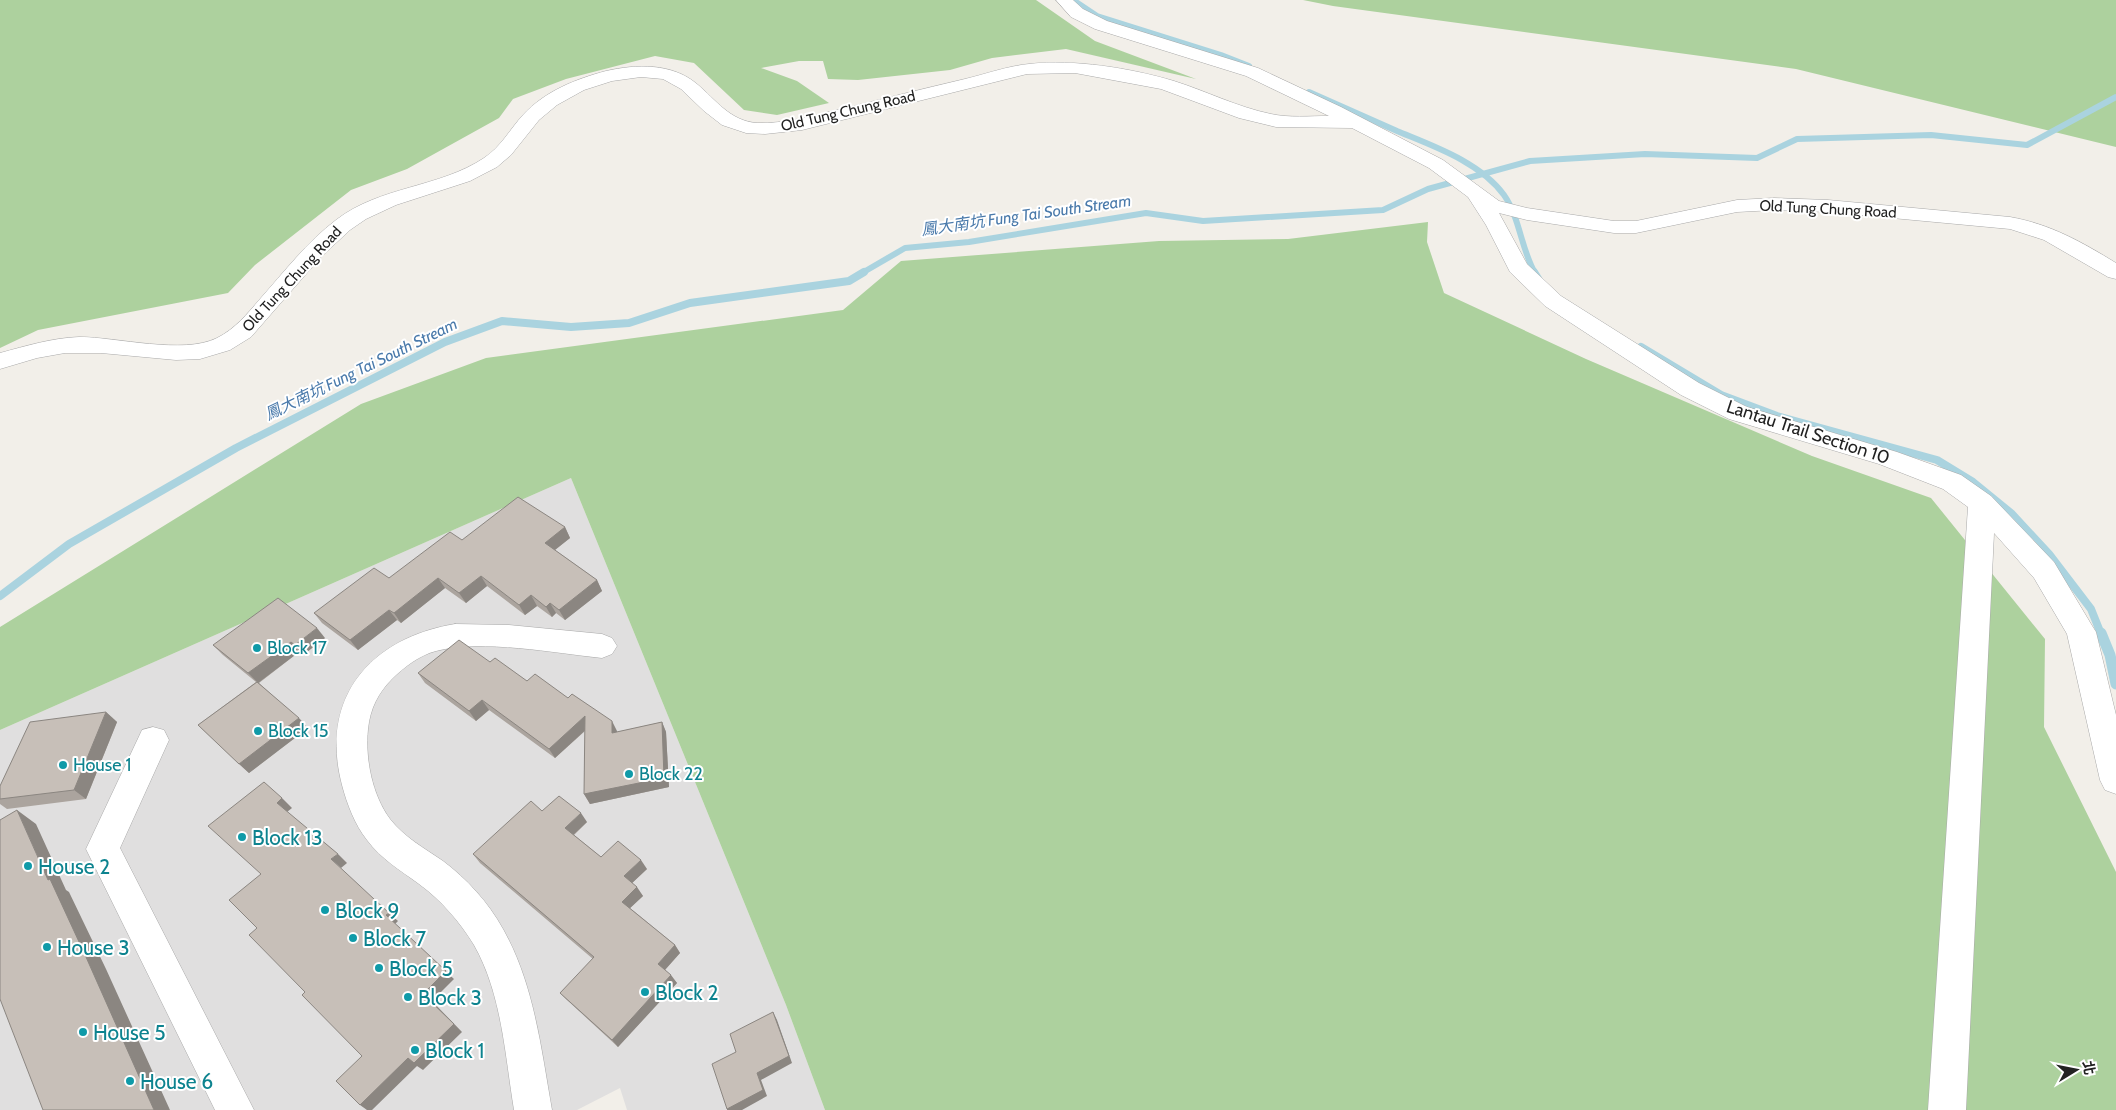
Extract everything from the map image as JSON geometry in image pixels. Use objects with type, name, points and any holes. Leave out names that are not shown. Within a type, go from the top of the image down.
[{"type":"street","name":"Lantau Trail Section 10","points":[[1064,0],[1078,13],[1101,25],[1252,72],[1406,148],[1449,174],[1478,195],[1497,225],[1518,267],[1553,301],[1690,389],[1738,413],[1888,458],[1952,482],[1982,503],[2044,570],[2081,632],[2116,780]]},
{"type":"street","name":"Old Tung Chung Road","points":[[0,361],[40,350],[75,345],[186,354],[205,352],[230,342],[251,326],[262,311],[342,224],[373,206],[474,172],[492,162],[509,148],[538,110],[576,88],[609,76],[653,72],[675,76],[692,88],[728,121],[756,129],[781,128],[1020,71],[1050,67],[1110,73],[1143,79],[1246,114],[1276,121],[1354,122]]},
{"type":"street","name":"Old Tung Chung Road","points":[[1478,195],[1527,214],[1614,228],[1636,227],[1737,206],[1774,204],[1828,206],[2010,222],[2047,233],[2116,272]]},
{"type":"street","points":[[1947,1110],[1982,503]]},
{"type":"street","points":[[533,1110],[508,982],[491,942],[468,906],[438,878],[404,856],[377,828],[361,794],[350,736],[363,692],[379,672],[402,654],[427,642],[453,636],[479,636],[602,646]]},
{"type":"street","points":[[152,740],[104,849],[235,1110]]},
{"type":"shaded area","points":[[571,478],[786,1005],[825,1110],[627,1110],[620,1088],[577,1110],[0,1110],[0,730]]},
{"type":"green space","points":[[0,0],[1036,0],[1095,41],[1196,79],[1066,49],[992,58],[950,70],[858,80],[828,79],[823,61],[799,61],[761,68],[797,81],[829,103],[777,115],[744,110],[694,63],[655,56],[566,79],[513,99],[499,118],[407,169],[351,190],[255,265],[228,293],[38,330],[0,348]]},
{"type":"green space","points":[[1303,0],[2116,0],[2116,147],[1796,69],[1333,6]]},
{"type":"green space","points":[[1428,222],[1427,242],[1444,293],[1586,359],[1812,456],[1931,498],[2045,639],[2044,727],[2116,872],[2116,1110],[825,1110],[786,1005],[571,478],[0,730],[0,627],[361,404],[486,358],[843,310],[901,261],[1159,241],[1288,239]]},
{"type":"building","points":[[518,497],[565,527],[545,543],[597,580],[559,610],[550,603],[546,607],[531,595],[519,605],[481,576],[459,593],[438,578],[394,613],[389,610],[350,640],[314,613],[374,568],[389,578],[450,532],[462,540]]},
{"type":"building","name":"Block 17","points":[[278,598],[317,628],[295,645],[291,642],[248,673],[213,645]]},
{"type":"building","points":[[459,640],[490,662],[495,658],[527,681],[535,674],[568,698],[572,694],[612,721],[612,733],[662,722],[664,778],[584,794],[585,716],[549,749],[482,700],[469,711],[418,673]]},
{"type":"building","name":"Block 15","points":[[257,682],[299,718],[239,764],[198,725]]},
{"type":"building","name":"House 1","points":[[106,712],[74,790],[0,799],[0,786],[30,722]]},
{"type":"building","points":[[264,782],[282,798],[277,803],[338,854],[331,859],[389,913],[386,915],[446,971],[423,994],[454,1024],[414,1063],[408,1058],[360,1105],[336,1081],[362,1056],[302,995],[305,992],[249,935],[257,928],[229,900],[261,874],[208,826]]},
{"type":"building","points":[[559,796],[581,813],[565,828],[601,857],[618,841],[641,860],[624,876],[637,887],[622,902],[675,945],[658,964],[671,975],[612,1040],[560,993],[594,957],[473,854],[531,801],[542,811]]},
{"type":"building","points":[[17,810],[48,880],[50,879],[86,957],[154,1110],[43,1110],[0,999],[0,820]]},
{"type":"building","points":[[773,1012],[789,1056],[757,1073],[763,1090],[727,1109],[712,1064],[736,1052],[730,1034]]},
{"type":"waterway","points":[[1073,0],[1097,16],[1221,55],[1249,66]]},
{"type":"waterway","points":[[1309,92],[1455,156],[1483,174]]},
{"type":"waterway","name":"鳳大南坑 Fung Tai South Stream","points":[[1483,174],[1530,161],[1645,154],[1757,158],[1797,139],[1931,135],[2027,145],[2116,97]]},
{"type":"waterway","name":"鳳大南坑 Fung Tai South Stream","points":[[862,273],[905,248],[969,242],[1146,213],[1203,221],[1383,210],[1428,189],[1483,174]]},
{"type":"waterway","points":[[1483,174],[1494,183],[1509,204],[1514,214],[1526,254],[1535,273]]},
{"type":"waterway","name":"鳳大南坑 Fung Tai South Stream","points":[[0,596],[69,544],[236,448],[445,342],[502,321],[571,327],[629,323],[690,303],[849,281],[864,272]]},
{"type":"waterway","points":[[1534,272],[1539,280]]},
{"type":"waterway","points":[[1641,347],[1721,395],[1777,416],[1937,460],[1973,482],[2011,513],[2049,554],[2091,609],[2101,634]]},
{"type":"waterway","points":[[2101,633],[2110,655],[2116,684]]},
{"type":"place","name":"Block 17","points":[[257,648]]},
{"type":"place","name":"Block 15","points":[[258,731]]},
{"type":"place","name":"House 1","points":[[63,765]]},
{"type":"place","name":"Block 22","points":[[629,774]]},
{"type":"place","name":"Block 13","points":[[242,837]]},
{"type":"place","name":"House 2","points":[[28,866]]},
{"type":"place","name":"Block 9","points":[[325,910]]},
{"type":"place","name":"Block 7","points":[[353,938]]},
{"type":"place","name":"House 3","points":[[47,947]]},
{"type":"place","name":"Block 5","points":[[379,968]]},
{"type":"place","name":"Block 2","points":[[645,992]]},
{"type":"place","name":"Block 3","points":[[408,997]]},
{"type":"place","name":"House 5","points":[[83,1032]]},
{"type":"place","name":"Block 1","points":[[415,1050]]},
{"type":"place","name":"House 6","points":[[130,1081]]}]
